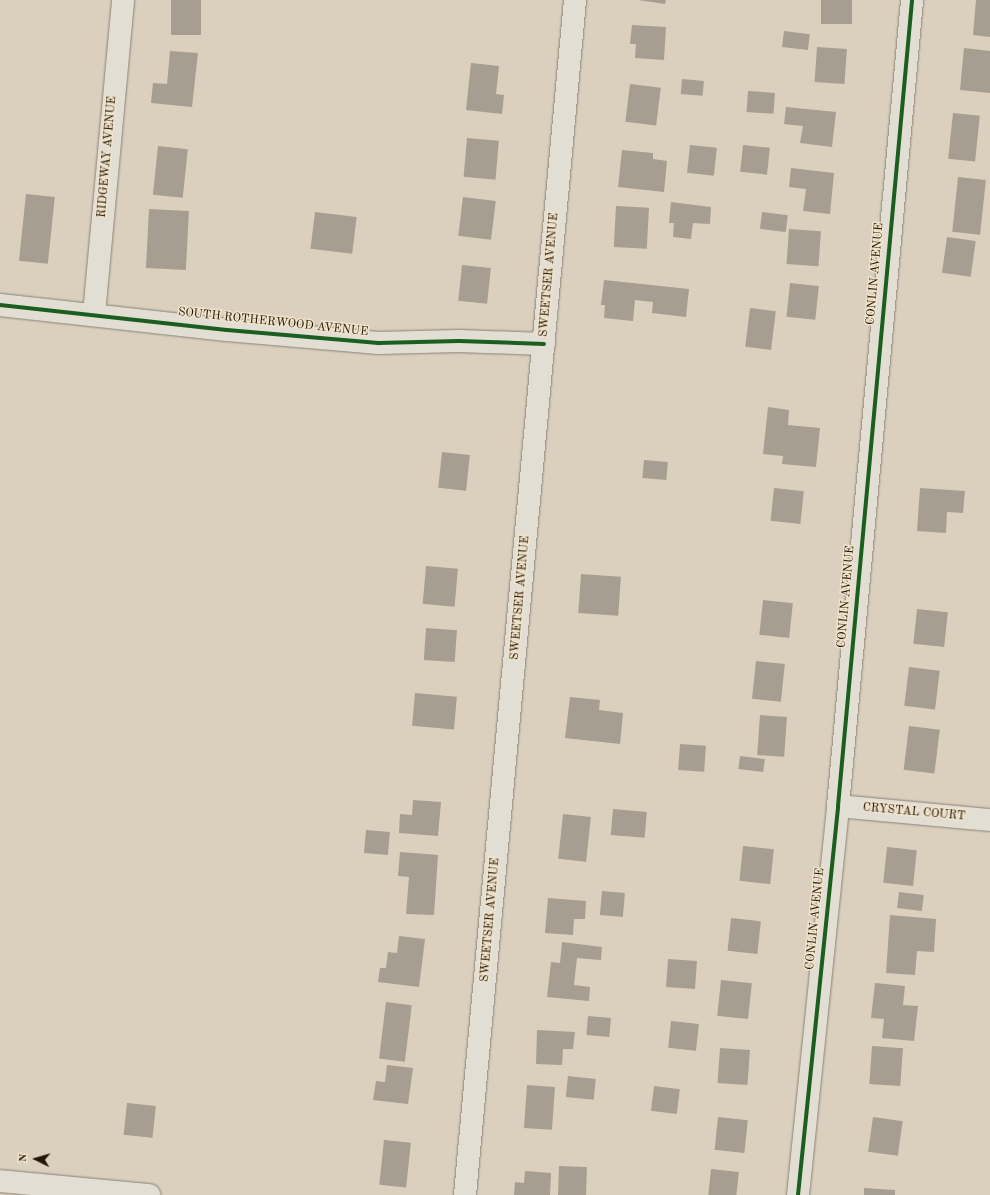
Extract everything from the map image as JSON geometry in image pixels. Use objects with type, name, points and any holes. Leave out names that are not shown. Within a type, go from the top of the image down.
[{"type":"street","name":"RIDGEWAY AVENUE","points":[[94,314],[123,0]]},
{"type":"street","name":"SWEETSER AVENUE","points":[[465,1195],[575,0]]},
{"type":"street","name":"CONLIN AVENUE","points":[[798,1195],[838,806],[912,0]]},
{"type":"street","name":"SOUTH ROTHERWOOD AVENUE","points":[[0,305],[94,314],[227,330],[378,343],[459,341],[544,344]]},
{"type":"street","name":"CRYSTAL COURT","points":[[838,806],[990,820]]},
{"type":"street","points":[[0,1181],[149,1195]]},
{"type":"building","points":[[171,0],[201,0],[201,35],[171,35]]},
{"type":"building","points":[[638,0],[666,0],[665,4]]},
{"type":"building","points":[[821,0],[852,0],[852,24],[821,24]]},
{"type":"building","points":[[976,0],[990,0],[990,37],[973,35]]},
{"type":"building","points":[[632,25],[666,27],[664,60],[635,58],[636,44],[630,44]]},
{"type":"building","points":[[784,31],[810,34],[808,50],[782,47]]},
{"type":"building","points":[[817,47],[847,49],[844,84],[815,82]]},
{"type":"building","points":[[964,48],[990,51],[990,93],[960,90]]},
{"type":"building","points":[[170,51],[198,53],[192,107],[151,103],[153,83],[167,84]]},
{"type":"building","points":[[471,63],[499,66],[496,94],[504,95],[502,114],[466,110]]},
{"type":"building","points":[[682,79],[704,81],[703,96],[681,94]]},
{"type":"building","points":[[630,84],[661,88],[656,125],[625,122]]},
{"type":"building","points":[[748,91],[775,93],[773,114],[747,112]]},
{"type":"building","points":[[786,107],[836,112],[832,147],[800,143],[803,126],[784,124]]},
{"type":"building","points":[[953,113],[980,116],[975,162],[948,159]]},
{"type":"building","points":[[467,138],[499,141],[495,180],[464,177]]},
{"type":"building","points":[[690,145],[717,148],[714,176],[687,173]]},
{"type":"building","points":[[743,145],[770,148],[767,175],[740,172]]},
{"type":"building","points":[[158,146],[188,149],[183,198],[153,195]]},
{"type":"building","points":[[622,150],[653,153],[653,159],[667,161],[664,192],[618,187]]},
{"type":"building","points":[[791,168],[834,173],[830,214],[803,211],[806,189],[789,187]]},
{"type":"building","points":[[958,177],[986,180],[980,235],[952,232]]},
{"type":"building","points":[[26,194],[55,197],[48,264],[19,261]]},
{"type":"building","points":[[463,197],[496,201],[491,240],[458,236]]},
{"type":"building","points":[[671,202],[711,207],[710,224],[693,223],[691,239],[673,237],[674,223],[669,223]]},
{"type":"building","points":[[616,206],[649,208],[647,249],[614,247]]},
{"type":"building","points":[[149,209],[189,211],[186,270],[146,268]]},
{"type":"building","points":[[315,212],[357,217],[352,254],[310,249]]},
{"type":"building","points":[[762,212],[788,215],[786,232],[760,229]]},
{"type":"building","points":[[789,229],[821,231],[818,266],[787,264]]},
{"type":"building","points":[[947,237],[976,241],[971,277],[942,273]]},
{"type":"building","points":[[462,265],[491,268],[487,304],[458,301]]},
{"type":"building","points":[[604,280],[689,289],[686,317],[652,313],[653,302],[635,300],[633,321],[604,318],[605,305],[601,305]]},
{"type":"building","points":[[790,283],[819,286],[815,320],[786,317]]},
{"type":"building","points":[[750,308],[776,311],[771,350],[745,347]]},
{"type":"building","points":[[768,407],[789,410],[788,425],[820,428],[816,467],[782,464],[783,456],[763,454]]},
{"type":"building","points":[[442,452],[470,455],[466,491],[438,488]]},
{"type":"building","points":[[644,460],[668,462],[666,480],[642,478]]},
{"type":"building","points":[[774,488],[804,491],[800,524],[771,521]]},
{"type":"building","points":[[920,488],[965,491],[963,513],[947,512],[946,533],[917,531]]},
{"type":"building","points":[[426,566],[458,569],[455,607],[423,604]]},
{"type":"building","points":[[581,574],[621,577],[618,616],[578,613]]},
{"type":"building","points":[[763,600],[793,603],[789,638],[759,635]]},
{"type":"building","points":[[917,609],[948,612],[944,647],[913,644]]},
{"type":"building","points":[[426,628],[457,630],[455,662],[424,660]]},
{"type":"building","points":[[756,661],[785,664],[781,702],[752,699]]},
{"type":"building","points":[[909,667],[940,671],[935,709],[904,706]]},
{"type":"building","points":[[415,693],[457,697],[454,730],[412,726]]},
{"type":"building","points":[[570,697],[600,700],[599,710],[623,713],[620,744],[565,738]]},
{"type":"building","points":[[760,715],[787,717],[784,757],[757,755]]},
{"type":"building","points":[[909,726],[940,730],[934,773],[904,770]]},
{"type":"building","points":[[680,744],[706,746],[704,772],[678,770]]},
{"type":"building","points":[[740,756],[765,759],[763,772],[738,769]]},
{"type":"building","points":[[413,800],[441,802],[438,836],[399,833],[400,814],[412,815]]},
{"type":"building","points":[[613,809],[647,812],[645,838],[611,835]]},
{"type":"building","points":[[563,814],[591,817],[586,862],[558,859]]},
{"type":"building","points":[[366,830],[390,832],[388,855],[364,853]]},
{"type":"building","points":[[743,846],[774,849],[770,884],[739,881]]},
{"type":"building","points":[[887,847],[917,850],[913,886],[883,883]]},
{"type":"building","points":[[400,852],[438,855],[434,915],[406,914],[409,877],[398,876]]},
{"type":"building","points":[[602,891],[625,893],[623,917],[600,915]]},
{"type":"building","points":[[899,892],[924,895],[922,911],[897,908]]},
{"type":"building","points":[[548,898],[586,901],[585,919],[574,919],[573,935],[545,933]]},
{"type":"building","points":[[890,915],[936,919],[934,952],[917,951],[915,975],[886,973]]},
{"type":"building","points":[[731,918],[761,921],[757,954],[728,951]]},
{"type":"building","points":[[399,936],[425,939],[419,987],[378,982],[380,968],[386,968],[388,952],[397,953]]},
{"type":"building","points":[[562,942],[602,947],[601,960],[577,958],[574,985],[590,987],[589,1001],[547,997],[551,962],[560,963]]},
{"type":"building","points":[[668,959],[697,961],[695,989],[666,987]]},
{"type":"building","points":[[721,980],[752,983],[748,1019],[717,1016]]},
{"type":"building","points":[[875,983],[905,986],[903,1005],[918,1006],[914,1041],[882,1038],[884,1019],[871,1018]]},
{"type":"building","points":[[386,1002],[412,1005],[405,1062],[379,1059]]},
{"type":"building","points":[[588,1016],[611,1018],[609,1037],[586,1035]]},
{"type":"building","points":[[671,1021],[699,1024],[696,1051],[668,1048]]},
{"type":"building","points":[[537,1030],[575,1032],[573,1049],[563,1049],[562,1065],[536,1064]]},
{"type":"building","points":[[872,1046],[903,1048],[900,1086],[869,1084]]},
{"type":"building","points":[[720,1048],[750,1050],[747,1085],[718,1083]]},
{"type":"building","points":[[387,1065],[413,1068],[408,1104],[373,1100],[376,1081],[385,1082]]},
{"type":"building","points":[[568,1076],[596,1079],[594,1100],[566,1097]]},
{"type":"building","points":[[527,1085],[555,1087],[552,1130],[524,1128]]},
{"type":"building","points":[[654,1086],[680,1089],[677,1114],[651,1111]]},
{"type":"building","points":[[127,1103],[156,1106],[152,1138],[124,1135]]},
{"type":"building","points":[[718,1117],[748,1120],[744,1153],[715,1150]]},
{"type":"building","points":[[873,1117],[903,1121],[898,1156],[868,1152]]},
{"type":"building","points":[[384,1140],[411,1143],[406,1188],[379,1185]]},
{"type":"building","points":[[559,1166],[587,1167],[586,1195],[558,1195]]},
{"type":"building","points":[[711,1169],[739,1172],[736,1195],[708,1195]]},
{"type":"building","points":[[525,1171],[551,1173],[550,1195],[514,1195],[515,1182],[524,1183]]},
{"type":"building","points":[[864,1188],[895,1190],[895,1195],[864,1195]]},
{"type":"cycle path","points":[[798,1195],[838,806],[912,0]]},
{"type":"cycle path","points":[[0,305],[227,330],[378,343],[459,341],[544,344]]}]
